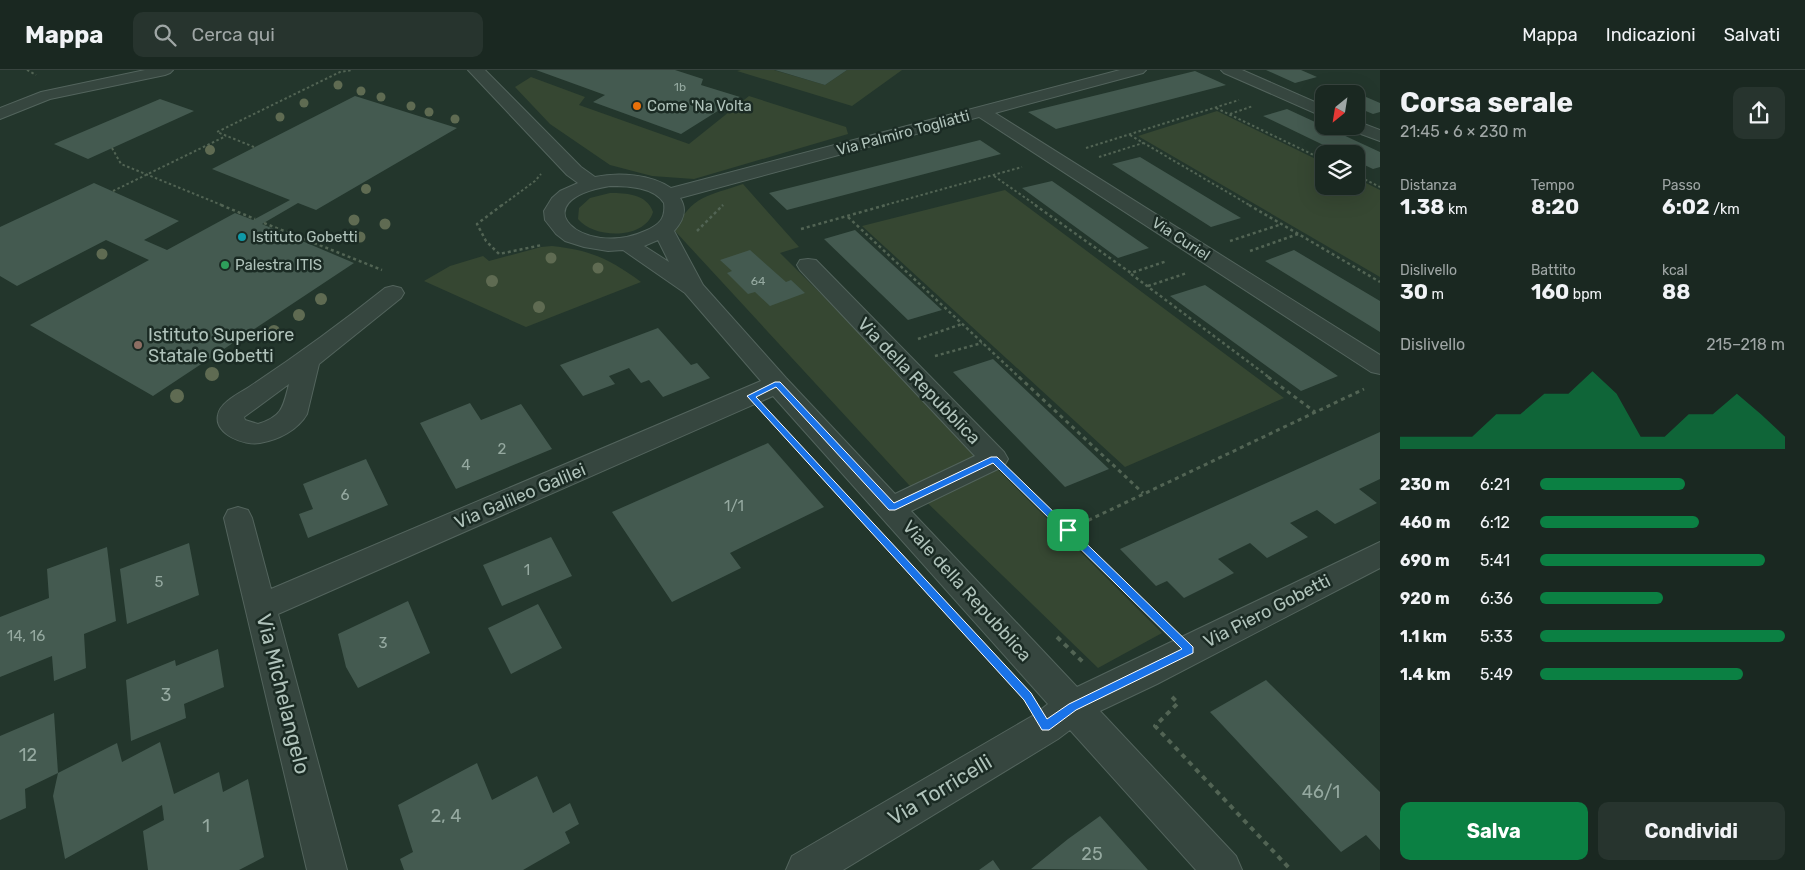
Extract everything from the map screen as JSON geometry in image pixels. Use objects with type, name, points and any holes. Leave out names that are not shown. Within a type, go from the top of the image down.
[{"type":"street","points":[[0,114],[47,95],[69,92],[164,70]]},
{"type":"street","points":[[476,70],[574,171],[591,183]]},
{"type":"street","name":"Via Palmiro Togliatti","points":[[668,196],[1138,70]]},
{"type":"street","points":[[1229,70],[1315,108]]},
{"type":"street","name":"Via Curiel","points":[[982,112],[1217,262],[1376,375]]},
{"type":"street","points":[[1365,130],[1380,136]]},
{"type":"street","points":[[629,180],[650,185],[668,196],[673,202],[674,215],[672,221],[650,237],[626,244],[589,242],[570,234],[558,225],[555,214],[560,201],[574,190],[591,183],[629,180]]},
{"type":"street","name":"Viale della Repubblica","points":[[662,230],[693,288],[778,384],[1222,870]]},
{"type":"street","name":"Viale della Repubblica","points":[[626,244],[693,288]]},
{"type":"street","name":"Via della Repubblica","points":[[808,265],[994,459],[892,508]]},
{"type":"street","points":[[308,360],[393,293]]},
{"type":"street","name":"Via Galileo Galilei","points":[[262,607],[778,384]]},
{"type":"street","name":"Via Michelangelo","points":[[238,518],[327,870]]},
{"type":"street","name":"Via Piero Gobetti","points":[[1072,707],[1145,673],[1380,554]]},
{"type":"street","name":"Via Torricelli","points":[[806,870],[1046,727],[1072,707]]},
{"type":"path","points":[[254,146],[217,132],[340,72],[353,70]]},
{"type":"path","points":[[1216,108],[1315,156]]},
{"type":"path","points":[[1130,134],[1380,282]]},
{"type":"path","points":[[114,192],[227,136]]},
{"type":"path","points":[[1068,166],[1143,143]]},
{"type":"path","points":[[112,148],[121,164],[255,219]]},
{"type":"path","points":[[546,168],[535,181],[477,224],[486,242],[499,254],[546,244]]},
{"type":"path","points":[[1365,179],[1379,185]]},
{"type":"path","points":[[848,217],[1143,493]]},
{"type":"path","points":[[264,223],[384,271]]},
{"type":"path","points":[[1148,286],[1299,234]]},
{"type":"path","points":[[1131,273],[1315,412]]},
{"type":"path","points":[[896,357],[963,324]]},
{"type":"path","points":[[896,357],[983,343]]},
{"type":"path","points":[[1068,530],[1315,412],[1376,375]]},
{"type":"path","points":[[994,459],[1190,650]]},
{"type":"path","points":[[1050,630],[1086,665]]},
{"type":"path","points":[[1145,673],[1178,703],[1155,726],[1291,870]]},
{"type":"green space","points":[[774,70],[825,85],[847,70],[902,70],[852,106],[737,71]]},
{"type":"green space","points":[[531,77],[585,97],[579,105],[689,144],[749,96],[846,127],[848,134],[694,179],[652,176],[610,165],[550,124],[515,87]]},
{"type":"green space","points":[[1217,111],[1315,159],[1315,195],[1365,195],[1365,182],[1380,190],[1380,277],[1138,136]]},
{"type":"green space","points":[[743,184],[799,247],[780,253],[1162,633],[1098,668],[909,485],[675,231],[688,210],[702,198]]},
{"type":"green space","points":[[1005,190],[1284,398],[1125,467],[862,226]]},
{"type":"green space","points":[[610,193],[629,194],[646,201],[653,212],[648,221],[640,228],[618,234],[607,233],[585,226],[578,219],[579,208],[590,198]]},
{"type":"green space","points":[[552,246],[578,250],[599,257],[619,267],[641,282],[526,327],[424,281],[450,266],[483,256],[489,261],[541,247]]},
{"type":"building","points":[[536,70],[675,70],[703,79],[701,85],[740,97],[681,134],[593,102],[605,95]]},
{"type":"building","points":[[775,70],[847,70],[825,85]]},
{"type":"building","points":[[1266,70],[1301,70],[1317,77],[1295,83]]},
{"type":"building","points":[[1195,71],[1226,85],[1056,129],[1028,112]]},
{"type":"building","name":"Istituto Gobetti","points":[[355,96],[457,128],[316,210],[298,203],[262,224],[354,263],[153,396],[30,325],[149,260],[106,240],[17,286],[0,276],[0,227],[94,183],[179,221],[144,240],[167,250],[235,213],[253,220],[290,200],[212,169]]},
{"type":"building","points":[[1365,96],[1380,103],[1380,112],[1373,114],[1365,111]]},
{"type":"building","points":[[160,99],[194,111],[88,159],[54,144]]},
{"type":"building","points":[[1287,109],[1315,122],[1315,135],[1343,135],[1365,145],[1323,145],[1263,116]]},
{"type":"building","points":[[980,140],[1001,154],[787,210],[769,193]]},
{"type":"building","points":[[1365,145],[1380,152],[1380,167],[1373,169],[1365,165]]},
{"type":"building","points":[[1140,157],[1241,218],[1211,227],[1112,164]]},
{"type":"building","points":[[1052,181],[1149,248],[1118,258],[1022,188]]},
{"type":"building","points":[[855,230],[942,310],[908,320],[824,239]]},
{"type":"building","points":[[750,250],[786,282],[791,280],[805,293],[770,306],[755,292],[748,294],[727,273],[732,271],[720,260]]},
{"type":"building","points":[[1294,250],[1380,301],[1380,332],[1265,261]]},
{"type":"building","points":[[1205,285],[1338,376],[1301,391],[1170,296]]},
{"type":"building","points":[[658,328],[691,365],[697,363],[710,378],[663,397],[649,380],[641,383],[629,368],[609,376],[615,384],[583,396],[560,365]]},
{"type":"building","points":[[993,359],[1109,469],[1065,487],[953,372]]},
{"type":"building","points":[[470,403],[481,420],[521,404],[552,449],[456,489],[420,423]]},
{"type":"building","points":[[1380,432],[1380,479],[1359,489],[1377,503],[1335,524],[1317,510],[1290,523],[1308,537],[1267,558],[1250,543],[1218,559],[1234,573],[1184,598],[1167,581],[1156,586],[1120,549]]},
{"type":"building","points":[[768,443],[824,507],[730,553],[741,568],[672,602],[612,512]]},
{"type":"building","points":[[366,459],[388,505],[308,538],[299,514],[313,509],[303,484]]},
{"type":"building","points":[[551,537],[572,576],[502,606],[483,565]]},
{"type":"building","points":[[189,543],[199,595],[127,624],[120,569]]},
{"type":"building","points":[[107,547],[116,621],[84,634],[86,668],[54,681],[52,656],[0,677],[0,617],[49,598],[47,569]]},
{"type":"building","points":[[408,601],[430,653],[358,688],[346,667],[338,634]]},
{"type":"building","points":[[538,604],[562,648],[511,674],[488,628]]},
{"type":"building","points":[[218,649],[224,687],[184,704],[186,718],[131,741],[126,680],[175,660],[176,666]]},
{"type":"building","points":[[1266,680],[1380,792],[1380,850],[1366,835],[1341,852],[1210,712]]},
{"type":"building","points":[[54,713],[58,773],[25,789],[26,808],[0,820],[0,736]]},
{"type":"building","points":[[160,742],[174,794],[219,772],[223,792],[248,779],[264,857],[239,870],[148,870],[143,831],[164,820],[162,805],[65,859],[53,796],[58,773],[117,743],[122,762]]},
{"type":"building","points":[[477,763],[492,800],[537,776],[553,813],[570,803],[579,824],[565,832],[570,843],[523,870],[404,870],[400,859],[413,852],[398,805]]},
{"type":"building","points":[[1100,816],[1148,870],[1031,869],[1068,839]]},
{"type":"building","points":[[993,860],[1000,870],[979,870]]},
{"type":"place","name":"Come 'Na Volta","points":[[637,106]]},
{"type":"place","name":"Istituto Gobetti","points":[[242,237]]},
{"type":"place","name":"Palestra ITIS","points":[[225,265]]},
{"type":"place","name":"Istituto Superiore Statale Gobetti","points":[[138,345]]},
{"type":"route","points":[[778,384],[892,508],[994,459],[1068,530],[1190,650],[1072,707],[1046,727],[1028,696],[750,396],[778,384]]}]
